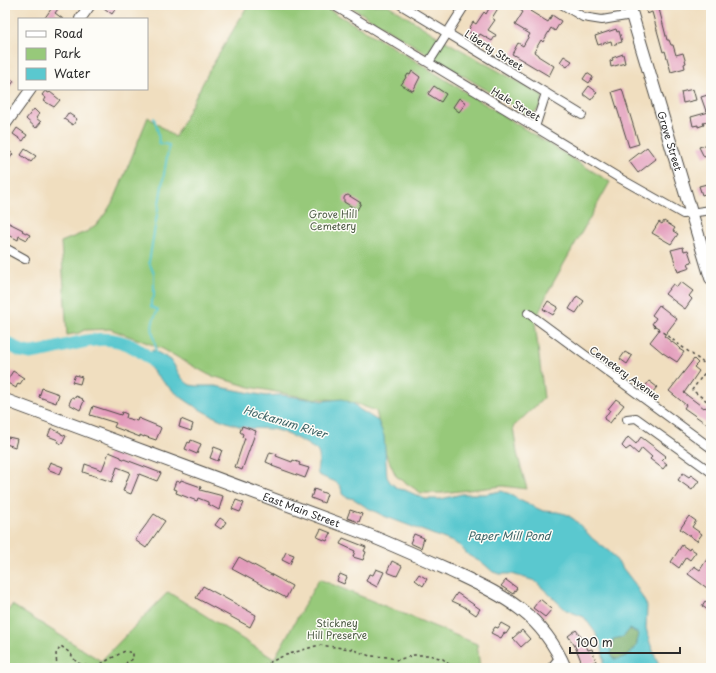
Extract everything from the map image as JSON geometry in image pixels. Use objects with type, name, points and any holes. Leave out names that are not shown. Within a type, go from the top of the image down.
[{"type":"main road","name":"Grove Street","points":[[630,10],[711,276]]},
{"type":"main road","name":"East Main Street","points":[[5,400],[356,530],[486,588],[517,606],[540,627],[554,647],[562,662]]},
{"type":"street","points":[[81,18],[90,5]]},
{"type":"street","name":"Hale Street","points":[[334,5],[683,214],[691,213]]},
{"type":"street","name":"Liberty Street","points":[[401,5],[582,116]]},
{"type":"street","points":[[429,62],[465,5]]},
{"type":"street","points":[[563,5],[583,17],[602,20],[630,10]]},
{"type":"street","points":[[5,125],[30,90]]},
{"type":"street","points":[[536,127],[546,93]]},
{"type":"street","points":[[691,213],[711,210]]},
{"type":"street","points":[[5,248],[25,259]]},
{"type":"street","name":"Cemetery Avenue","points":[[528,313],[711,448]]},
{"type":"street","points":[[627,419],[636,418],[711,472]]},
{"type":"street","points":[[551,668],[562,662]]},
{"type":"path","points":[[653,325],[709,367],[692,390],[711,404]]},
{"type":"path","points":[[258,668],[283,656],[319,645],[351,649],[370,656],[388,657],[397,660],[414,655],[429,655],[443,659],[453,668]]},
{"type":"path","points":[[57,668],[56,654],[61,646],[70,653],[77,663],[88,666],[97,666],[125,651],[133,653],[133,659],[127,662],[124,668]]},
{"type":"green space","name":"Grove Hill Cemetery","points":[[248,5],[321,5],[396,49],[610,182],[548,292],[535,322],[544,398],[513,427],[517,453],[527,489],[503,486],[442,493],[421,493],[396,476],[386,454],[376,411],[342,400],[308,398],[250,387],[209,375],[161,348],[110,329],[84,330],[79,333],[67,335],[61,242],[88,231],[99,222],[107,211],[115,198],[148,117],[175,137],[209,71]]},
{"type":"green space","points":[[348,5],[388,5],[440,38],[543,96],[540,108],[529,116]]},
{"type":"green space","name":"Stickney Hill Preserve","points":[[319,579],[477,644],[480,668],[5,668],[5,615],[12,605],[101,661],[168,592],[274,659]]},
{"type":"green space","points":[[629,629],[632,629],[639,634],[636,647],[626,656],[614,659],[611,655],[613,639],[624,636]]},
{"type":"water","name":"Paper Mill Pond","points":[[153,350],[171,360],[181,377],[190,385],[215,386],[266,396],[281,395],[308,399],[310,398],[322,401],[342,399],[354,404],[378,421],[384,436],[387,477],[398,489],[405,490],[425,499],[441,499],[462,494],[486,494],[501,491],[543,511],[566,514],[575,520],[593,539],[611,553],[635,584],[647,606],[646,628],[660,668],[602,668],[604,660],[601,644],[595,632],[584,617],[566,610],[535,581],[512,574],[500,574],[493,572],[484,564],[468,555],[460,546],[453,542],[384,516],[354,499],[346,497],[342,494],[340,486],[337,483],[318,474],[319,455],[315,449],[280,431],[247,428],[220,420],[207,414],[183,399],[161,380],[149,365],[148,357],[150,352]],"holes":[[[630,629],[639,634],[636,647],[632,652],[626,656],[614,659],[611,655],[613,639],[623,637]]]},
{"type":"building","points":[[54,5],[61,5],[55,13],[62,18],[45,18]]},
{"type":"building","points":[[107,5],[118,5],[112,14],[104,8]]},
{"type":"building","points":[[491,5],[500,5],[492,18],[495,20],[488,30],[496,35],[492,41],[480,34],[478,37],[468,31],[473,22],[476,24],[484,12],[486,14]]},
{"type":"building","points":[[523,5],[534,5],[530,11],[548,22],[552,15],[561,21],[555,31],[551,28],[543,42],[541,40],[534,52],[554,66],[549,76],[512,54],[518,43],[523,46],[530,34],[515,25],[523,12],[520,10]]},
{"type":"building","points":[[644,5],[658,5],[667,40],[669,40],[671,45],[673,45],[676,55],[683,53],[686,63],[684,64],[685,68],[671,72],[665,51],[663,52],[652,12],[647,14]]},
{"type":"building","points":[[616,29],[617,32],[619,31],[622,42],[612,45],[611,41],[598,45],[595,36]]},
{"type":"building","points":[[623,54],[625,63],[611,67],[610,61],[613,60],[612,58]]},
{"type":"building","points":[[564,56],[572,61],[567,67],[560,62]]},
{"type":"building","points":[[412,71],[420,77],[413,91],[401,85],[408,74],[410,75]]},
{"type":"building","points":[[587,73],[593,77],[589,83],[583,79]]},
{"type":"building","points":[[5,75],[14,81],[5,94]]},
{"type":"building","points":[[434,86],[446,94],[441,102],[428,94]]},
{"type":"building","points":[[589,86],[597,92],[591,100],[583,94]]},
{"type":"building","points":[[622,89],[639,144],[629,147],[612,92]]},
{"type":"building","points":[[693,89],[696,100],[683,103],[681,92]]},
{"type":"building","points":[[45,91],[50,92],[60,100],[54,107],[44,101],[46,98],[42,95]]},
{"type":"building","points":[[711,94],[711,109],[706,111],[701,97]]},
{"type":"building","points":[[459,98],[466,103],[459,112],[453,107]]},
{"type":"building","points":[[34,109],[39,114],[36,118],[41,122],[36,128],[26,119]]},
{"type":"building","points":[[709,112],[711,121],[703,123],[704,125],[698,127],[698,125],[693,126],[691,117]]},
{"type":"building","points":[[68,113],[77,119],[73,125],[64,119]]},
{"type":"building","points":[[17,128],[27,135],[23,141],[13,134]]},
{"type":"building","points":[[711,143],[711,154],[704,157],[699,147]]},
{"type":"building","points":[[647,147],[656,159],[638,173],[629,161]]},
{"type":"building","points":[[25,149],[36,156],[31,162],[21,155]]},
{"type":"building","points":[[8,150],[13,154],[5,165],[5,155]]},
{"type":"building","points":[[711,183],[711,192],[702,195],[699,186]]},
{"type":"building","points":[[348,195],[361,203],[357,210],[344,202],[345,196]]},
{"type":"building","points":[[5,221],[30,235],[27,240],[19,236],[18,240],[5,233]]},
{"type":"building","points":[[664,221],[675,228],[673,231],[678,234],[671,244],[652,233],[659,222],[662,224]]},
{"type":"building","points":[[683,247],[684,251],[688,250],[692,262],[688,263],[690,268],[678,272],[671,250]]},
{"type":"building","points":[[681,282],[693,291],[689,296],[692,299],[685,309],[665,294],[673,284],[677,287]]},
{"type":"building","points":[[577,296],[584,301],[576,313],[569,309]]},
{"type":"building","points":[[548,301],[558,307],[553,315],[543,309]]},
{"type":"building","points":[[659,305],[677,319],[664,336],[684,352],[677,362],[650,342],[660,329],[652,324],[656,318],[652,315]]},
{"type":"building","points":[[625,352],[632,356],[627,364],[620,359]]},
{"type":"building","points":[[694,359],[698,363],[694,367],[699,371],[684,393],[704,408],[705,407],[711,411],[711,427],[684,408],[686,405],[669,391]]},
{"type":"building","points":[[13,371],[24,378],[20,384],[18,383],[16,388],[6,382]]},
{"type":"building","points":[[75,375],[82,377],[80,384],[72,382]]},
{"type":"building","points":[[649,381],[657,387],[652,393],[645,387]]},
{"type":"building","points":[[42,388],[59,394],[56,403],[39,397]]},
{"type":"building","points":[[76,396],[84,401],[80,410],[69,404],[72,397],[75,398]]},
{"type":"building","points":[[616,399],[624,405],[610,423],[604,419],[610,410],[608,409]]},
{"type":"building","points":[[93,406],[121,415],[122,412],[127,414],[126,418],[137,421],[138,418],[160,427],[161,428],[156,440],[140,435],[140,437],[114,427],[116,423],[90,415]]},
{"type":"building","points":[[181,419],[193,424],[191,431],[179,427]]},
{"type":"building","points":[[242,426],[256,431],[242,470],[235,467],[245,438],[242,437],[243,434],[240,432]]},
{"type":"building","points":[[51,428],[66,436],[62,444],[57,442],[58,440],[48,436]]},
{"type":"building","points":[[8,437],[17,439],[15,447],[6,444]]},
{"type":"building","points":[[628,437],[636,444],[641,437],[666,456],[662,460],[667,464],[663,469],[650,459],[652,457],[642,448],[638,454],[630,447],[626,450],[622,446]]},
{"type":"building","points":[[191,440],[201,444],[197,454],[185,449],[188,442],[190,443]]},
{"type":"building","points":[[214,447],[222,450],[218,461],[210,458]]},
{"type":"building","points":[[109,452],[161,473],[157,481],[139,474],[131,494],[123,491],[130,472],[117,467],[112,482],[83,472],[85,464],[102,470]]},
{"type":"building","points":[[270,452],[277,454],[276,456],[292,462],[293,460],[300,463],[299,465],[309,468],[305,478],[272,466],[273,465],[266,462]]},
{"type":"building","points":[[50,462],[63,467],[60,474],[47,469]]},
{"type":"building","points":[[683,473],[689,477],[691,475],[699,481],[692,490],[678,480]]},
{"type":"building","points":[[181,480],[201,487],[200,490],[223,496],[219,510],[208,504],[208,502],[198,498],[197,501],[176,493],[177,490],[173,489],[176,481],[180,482]]},
{"type":"building","points":[[314,489],[327,494],[324,503],[311,498]]},
{"type":"building","points":[[236,500],[244,503],[240,512],[232,509]]},
{"type":"building","points":[[350,510],[362,514],[359,522],[347,518]]},
{"type":"building","points":[[154,514],[165,521],[146,548],[135,540]]},
{"type":"building","points":[[689,516],[696,521],[692,527],[702,534],[697,541],[680,529]]},
{"type":"building","points":[[220,518],[226,522],[221,529],[215,525]]},
{"type":"building","points":[[321,529],[331,533],[327,541],[317,537]]},
{"type":"building","points":[[414,534],[424,538],[421,548],[410,543]]},
{"type":"building","points":[[343,538],[366,547],[363,560],[353,557],[355,551],[340,544]]},
{"type":"building","points":[[682,545],[689,550],[690,548],[696,552],[690,560],[686,557],[679,568],[671,562]]},
{"type":"building","points":[[286,552],[294,555],[290,564],[282,560]]},
{"type":"building","points":[[239,557],[292,586],[286,598],[232,569]]},
{"type":"building","points":[[707,559],[711,561],[711,583],[707,588],[688,574],[694,566],[700,570]]},
{"type":"building","points":[[392,561],[402,566],[397,576],[387,572]]},
{"type":"building","points":[[376,569],[384,572],[377,587],[366,581],[369,574],[373,575]]},
{"type":"building","points":[[340,574],[347,577],[344,584],[337,581]]},
{"type":"building","points":[[419,574],[427,579],[423,586],[415,580]]},
{"type":"building","points":[[506,580],[517,588],[513,594],[501,586]]},
{"type":"building","points":[[203,586],[256,615],[250,627],[196,598]]},
{"type":"building","points":[[457,593],[480,609],[476,615],[463,606],[452,601]]},
{"type":"building","points":[[540,599],[552,609],[545,617],[533,608]]},
{"type":"building","points":[[705,601],[711,605],[711,612],[702,606]]},
{"type":"building","points":[[501,623],[510,628],[501,638],[491,633],[495,627],[498,628]]},
{"type":"building","points":[[522,630],[530,639],[521,647],[513,638]]},
{"type":"building","points":[[576,630],[584,641],[588,650],[592,649],[596,661],[583,666],[575,646],[568,636]]},
{"type":"waterway","points":[[154,118],[159,143],[169,145],[149,262],[154,274],[154,297],[151,301],[151,307],[158,310],[152,327],[156,352]]},
{"type":"waterway","name":"Hockanum River","points":[[5,342],[21,351],[30,353],[95,340],[121,342],[137,349],[160,368]]}]
